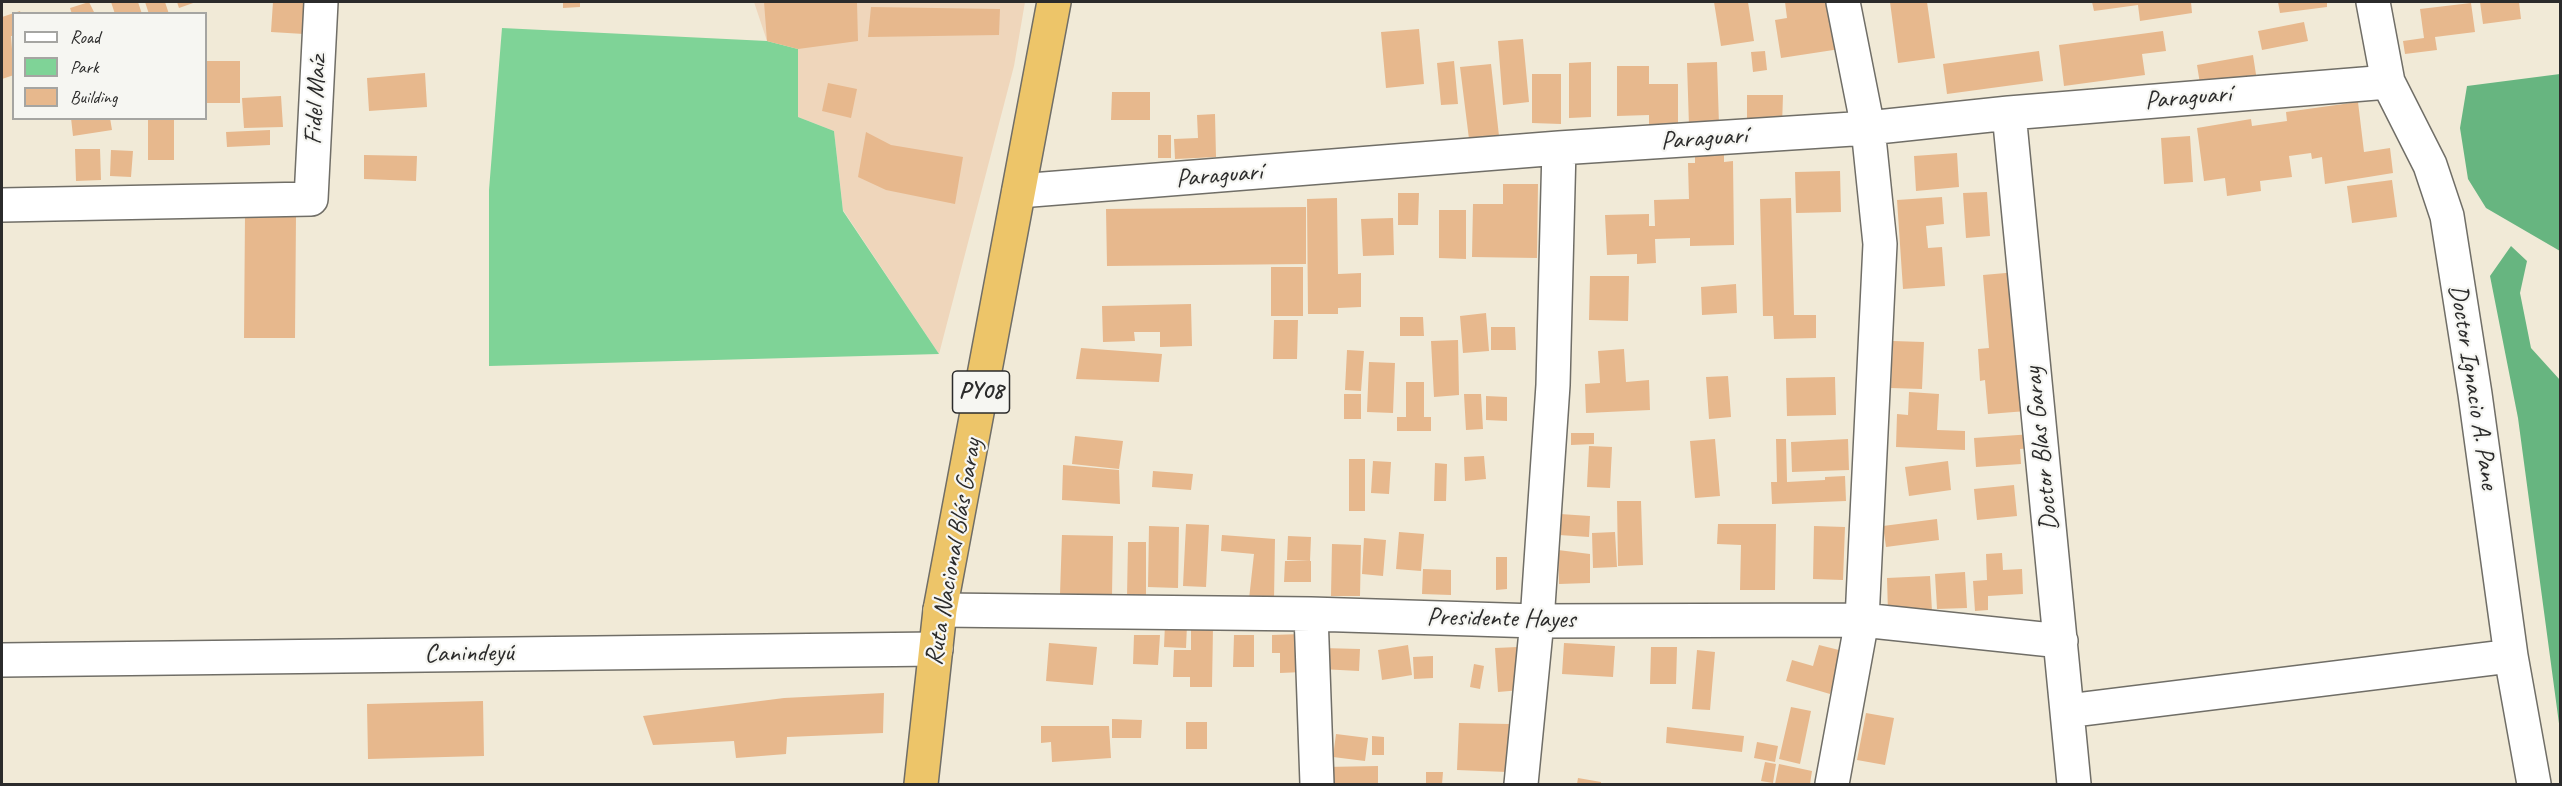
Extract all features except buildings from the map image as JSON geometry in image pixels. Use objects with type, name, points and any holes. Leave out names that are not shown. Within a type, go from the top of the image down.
[{"type":"highway","name":"Ruta Nacional Blás Garay","points":[[921,784],[940,610],[1054,2]]},
{"type":"street","name":"Fidel Maíz","points":[[2,205],[312,199],[321,2]]},
{"type":"street","points":[[1832,784],[1862,620],[1880,244],[1868,128],[1843,2]]},
{"type":"street","name":"Doctor Ignacio A. Pane","points":[[2373,2],[2388,82],[2430,165],[2447,216],[2511,656],[2534,784]]},
{"type":"street","name":"Paraguarí","points":[[1019,191],[1559,148],[1868,128],[2009,113],[2388,82]]},
{"type":"street","name":"Doctor Blas Garay","points":[[2009,113],[2074,784]]},
{"type":"street","points":[[1521,784],[1537,621],[1553,385],[1559,148]]},
{"type":"street","name":"Presidente Hayes","points":[[940,610],[1311,614],[1537,621],[1862,620],[2061,641]]},
{"type":"street","points":[[1311,614],[1317,784]]},
{"type":"street","name":"Canindeyú","points":[[2,660],[936,649]]},
{"type":"street","points":[[2067,711],[2511,656]]},
{"type":"shaded area","points":[[754,2],[1025,2],[1014,66],[939,354],[843,210],[834,131],[798,117],[798,49],[767,41]]},
{"type":"green space","points":[[502,28],[767,41],[798,49],[798,117],[834,131],[843,211],[939,354],[489,366],[489,190]]},
{"type":"green space","points":[[2560,74],[2560,251],[2486,208],[2468,179],[2460,128],[2467,86]]},
{"type":"green space","points":[[2511,246],[2527,261],[2520,293],[2531,348],[2560,380],[2560,731],[2518,418],[2490,276]]}]
